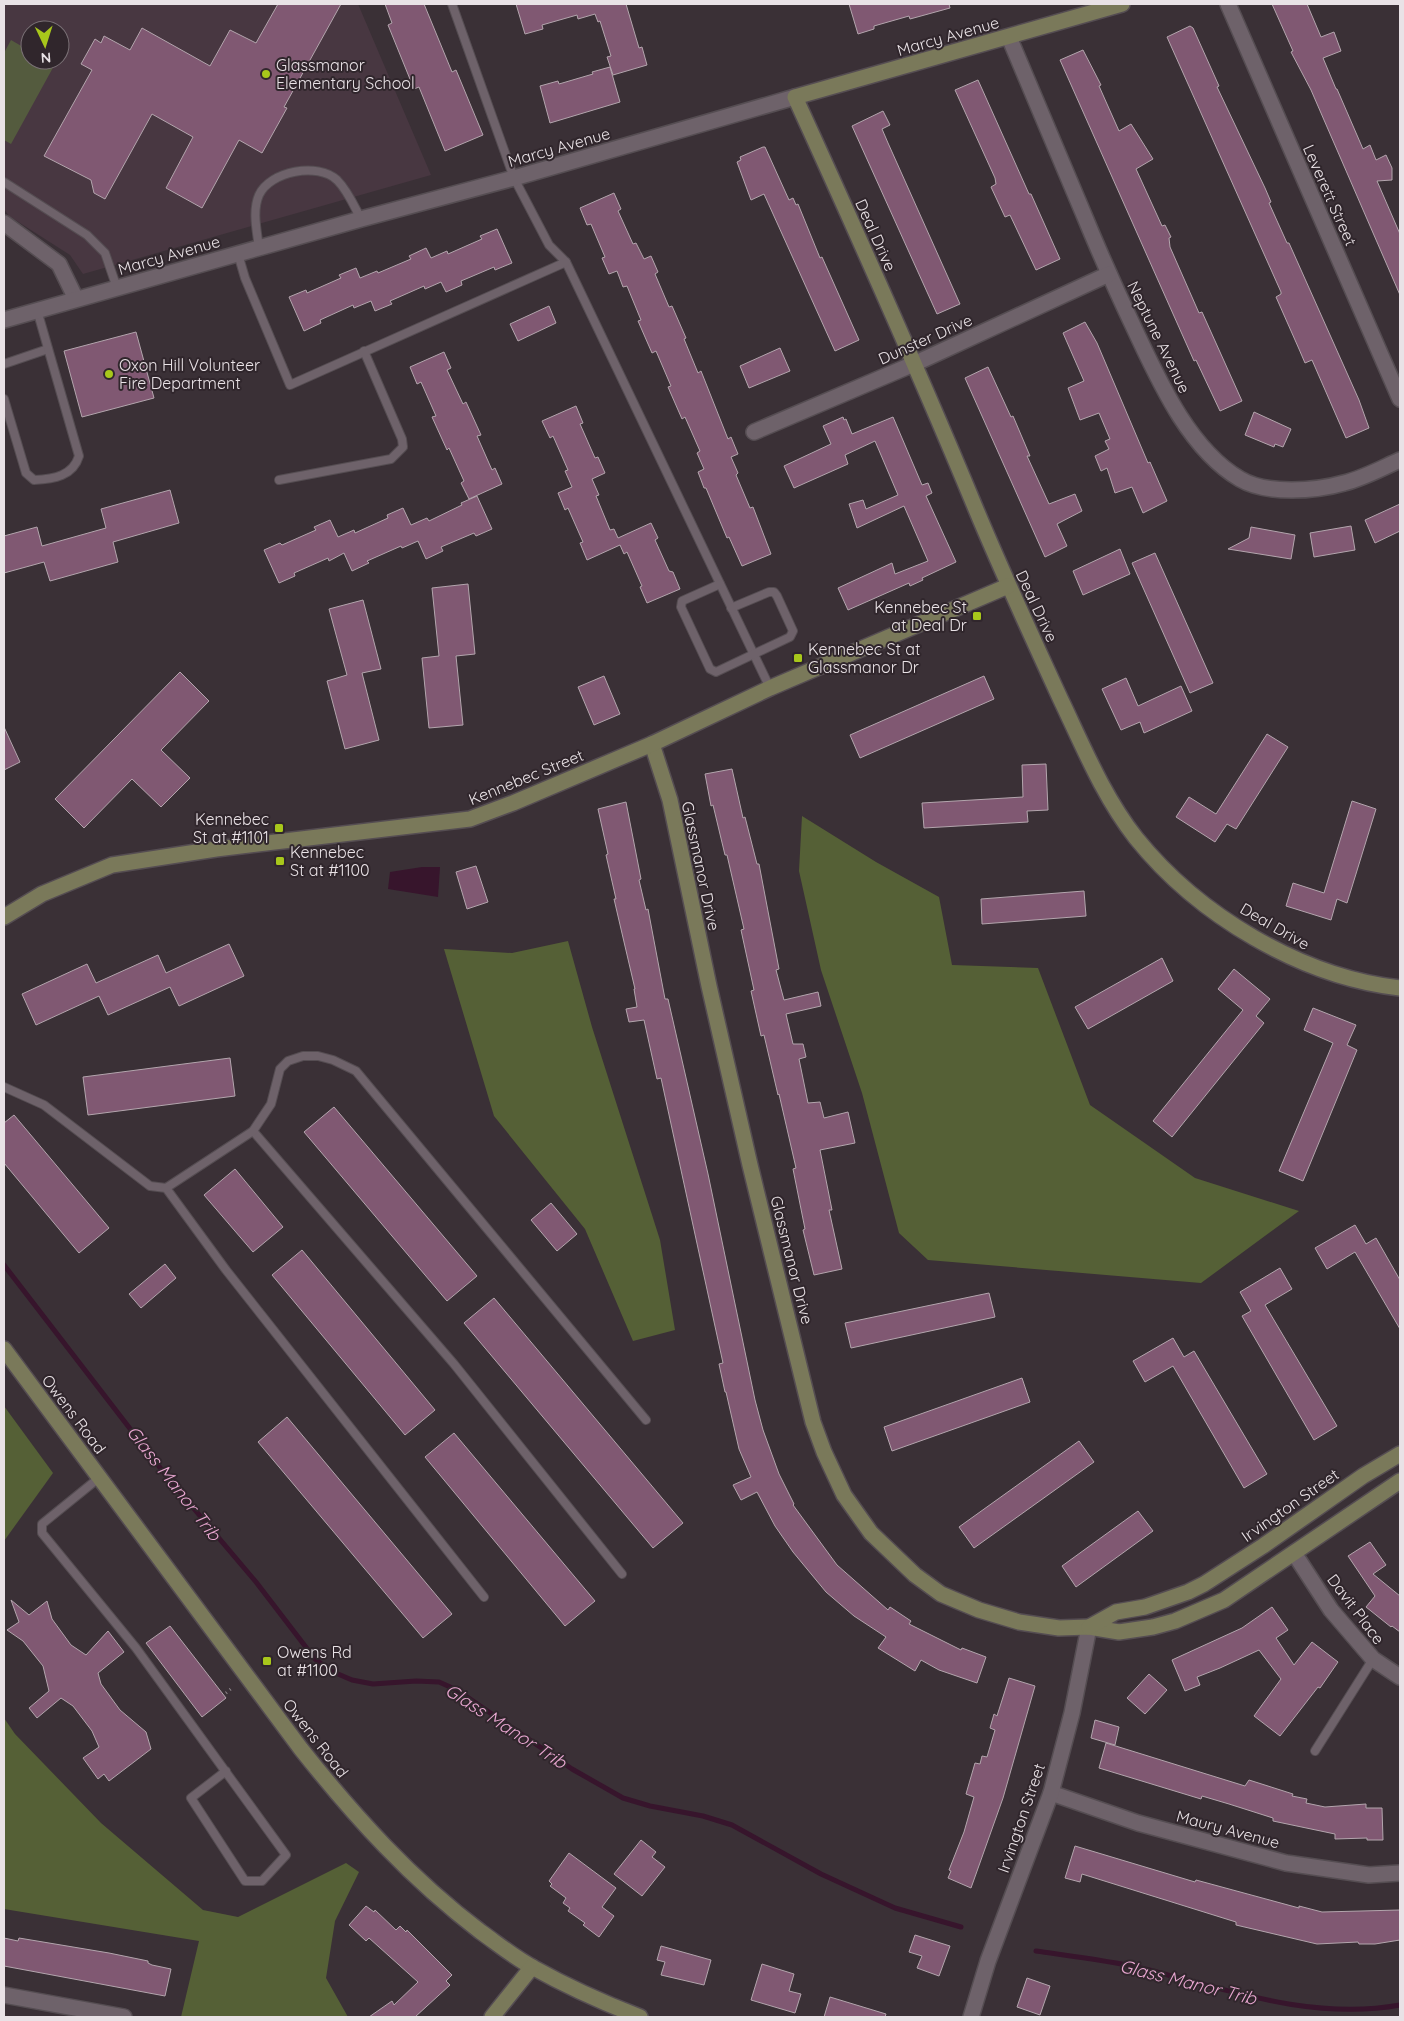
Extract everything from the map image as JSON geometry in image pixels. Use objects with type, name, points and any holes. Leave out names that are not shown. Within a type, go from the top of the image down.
[{"type":"street","name":"Marcy Avenue","points":[[4,320],[361,219],[514,178],[1122,4]]},
{"type":"street","name":"Leverett Street","points":[[1228,4],[1400,399]]},
{"type":"street","name":"Neptune Avenue","points":[[1009,37],[1109,274],[1157,376],[1182,420],[1204,449],[1241,480],[1276,489],[1326,487],[1345,483],[1400,460]]},
{"type":"street","name":"Deal Drive","points":[[795,97],[916,363],[1008,586],[1109,800],[1136,838],[1168,874],[1206,906],[1243,930],[1295,960],[1332,974],[1382,986],[1400,988]]},
{"type":"street","points":[[4,223],[59,264],[76,299]]},
{"type":"street","name":"Dunster Drive","points":[[754,432],[916,363],[1109,274]]},
{"type":"street","name":"Kennebec Street","points":[[4,917],[42,894],[112,865],[216,849],[470,819],[513,803],[652,744],[770,688],[1008,586]]},
{"type":"street","name":"Glassmanor Drive","points":[[652,744],[670,800],[726,1061],[813,1422],[824,1452],[844,1495],[871,1533],[914,1575],[941,1594],[979,1610],[1019,1622],[1060,1628],[1089,1627]]},
{"type":"street","name":"Owens Road","points":[[4,1350],[266,1703],[332,1787],[397,1860],[446,1906],[532,1967],[585,1994],[640,2017]]},
{"type":"street","name":"Irvington Street","points":[[971,2017],[988,1961],[1051,1793],[1072,1713],[1089,1627],[1116,1612],[1145,1607],[1188,1592],[1227,1570],[1362,1476],[1400,1454]]},
{"type":"street","points":[[1089,1627],[1119,1632],[1153,1628],[1175,1621],[1224,1600],[1400,1481]]},
{"type":"street","name":"Davit Place","points":[[1294,1553],[1331,1610],[1372,1659],[1400,1677]]},
{"type":"street","points":[[1188,1592],[1196,1612]]},
{"type":"street","name":"Maury Avenue","points":[[1051,1793],[1138,1823],[1286,1863],[1369,1875],[1400,1873]]},
{"type":"street","points":[[492,2017],[532,1967]]},
{"type":"street","points":[[4,1996],[124,2017]]},
{"type":"lane","points":[[452,4],[514,178],[548,245],[566,262],[770,688]]},
{"type":"lane","points":[[260,248],[255,217],[256,202],[266,185],[290,172],[317,172],[336,179],[348,195],[361,219]]},
{"type":"lane","points":[[4,182],[93,240],[105,254],[117,288]]},
{"type":"lane","points":[[238,254],[245,278],[290,385],[566,262]]},
{"type":"lane","points":[[4,399],[26,473],[34,480],[45,480],[68,473],[76,466],[79,456],[36,310]]},
{"type":"lane","points":[[4,364],[48,349]]},
{"type":"lane","points":[[279,480],[391,459],[403,447],[402,439],[364,351]]},
{"type":"lane","points":[[720,584],[682,601],[681,607],[710,670],[716,672],[790,637],[793,631],[774,592],[769,592],[732,608]]},
{"type":"lane","points":[[4,1087],[44,1105],[150,1186],[166,1188],[253,1131],[271,1104],[280,1069],[288,1061],[303,1056],[318,1056],[333,1060],[356,1071],[646,1420]]},
{"type":"lane","points":[[253,1131],[454,1364],[622,1574]]},
{"type":"lane","points":[[166,1188],[226,1270],[484,1597]]},
{"type":"lane","points":[[100,1477],[42,1524],[42,1533],[136,1648],[226,1771],[286,1855],[262,1881],[245,1881],[191,1798],[226,1771]]},
{"type":"lane","points":[[1315,1751],[1372,1659]]},
{"type":"path","points":[[226,1693],[233,1687]]},
{"type":"shaded area","points":[[4,4],[358,4],[431,175],[83,274],[70,255],[9,216],[4,209]]},
{"type":"shaded area","points":[[422,867],[440,867],[438,897],[388,889],[390,872]]},
{"type":"green space","points":[[11,40],[20,45],[20,70],[52,70],[11,144],[4,140],[4,53]]},
{"type":"green space","points":[[802,816],[876,862],[939,897],[952,965],[1038,968],[1090,1105],[1195,1178],[1299,1211],[1201,1283],[928,1260],[899,1233],[862,1093],[821,970],[799,871]]},
{"type":"green space","points":[[568,941],[592,1027],[660,1240],[675,1330],[633,1341],[585,1229],[494,1116],[444,949],[512,953]]},
{"type":"green space","points":[[4,1406],[53,1473],[4,1541]]},
{"type":"green space","points":[[4,1718],[15,1734],[101,1823],[203,1910],[238,1917],[346,1863],[359,1872],[335,1921],[326,1978],[348,2017],[181,2017],[199,1941],[4,1909]]},
{"type":"building","points":[[278,4],[341,4],[284,107],[287,108],[262,153],[239,140],[202,208],[166,188],[193,137],[152,114],[105,199],[94,193],[91,180],[44,156],[92,70],[81,64],[95,39],[101,43],[104,36],[130,50],[142,28],[210,66],[230,30],[256,43]]},
{"type":"building","points":[[385,4],[424,4],[452,72],[456,70],[483,135],[445,151],[419,87],[414,89],[388,25],[392,23]]},
{"type":"building","points":[[516,4],[626,4],[639,48],[642,47],[647,65],[613,75],[607,57],[611,56],[600,21],[598,22],[595,14],[578,19],[577,15],[542,25],[543,29],[525,34]]},
{"type":"building","points":[[849,4],[949,4],[950,8],[910,19],[909,16],[874,26],[874,29],[858,34]]},
{"type":"building","points":[[1272,4],[1307,4],[1321,37],[1334,32],[1341,51],[1323,58],[1336,89],[1363,149],[1370,145],[1376,160],[1386,155],[1392,168],[1392,180],[1377,181],[1400,234],[1400,295],[1311,90],[1291,52],[1293,51]]},
{"type":"building","points":[[1190,26],[1193,28],[1219,86],[1217,87],[1265,188],[1271,202],[1269,203],[1287,243],[1289,243],[1359,400],[1369,428],[1346,438],[1312,360],[1305,363],[1276,297],[1281,292],[1167,37]]},
{"type":"building","points":[[1083,50],[1101,85],[1099,86],[1119,131],[1131,124],[1153,159],[1136,169],[1162,226],[1165,225],[1171,237],[1169,238],[1170,247],[1199,313],[1202,312],[1242,401],[1220,411],[1196,360],[1194,361],[1060,60]]},
{"type":"building","points":[[610,67],[620,102],[550,123],[540,86],[558,81],[559,84]]},
{"type":"building","points":[[978,80],[1060,259],[1036,270],[1010,215],[1005,217],[991,187],[996,184],[995,178],[955,90]]},
{"type":"building","points":[[883,111],[890,125],[882,129],[960,304],[937,314],[852,126]]},
{"type":"building","points":[[765,147],[789,200],[793,198],[796,205],[798,204],[820,258],[822,257],[859,340],[835,351],[764,194],[751,200],[737,162],[741,160],[740,157]]},
{"type":"building","points":[[614,193],[621,209],[618,211],[633,244],[636,243],[644,259],[651,256],[658,272],[655,274],[669,307],[672,306],[686,338],[684,339],[698,373],[701,371],[728,439],[731,437],[738,454],[731,457],[738,473],[736,475],[750,508],[753,507],[771,554],[742,566],[729,537],[727,538],[706,488],[704,488],[698,472],[704,469],[697,453],[700,451],[685,417],[682,419],[668,387],[671,386],[656,351],[652,353],[638,321],[641,320],[627,286],[623,287],[617,271],[609,274],[602,258],[605,257],[591,224],[587,225],[580,208]]},
{"type":"building","points":[[497,229],[512,263],[495,270],[494,267],[461,281],[462,285],[446,292],[441,282],[425,289],[424,286],[390,301],[392,304],[375,311],[371,301],[354,308],[353,305],[320,320],[321,323],[304,331],[289,297],[306,290],[307,293],[341,278],[339,275],[356,268],[360,278],[377,271],[378,273],[411,259],[409,256],[426,248],[431,258],[447,251],[448,254],[482,239],[480,236]]},
{"type":"building","points":[[549,306],[556,323],[518,341],[510,324]]},
{"type":"building","points":[[1085,322],[1097,343],[1148,463],[1150,462],[1167,501],[1143,513],[1132,487],[1115,493],[1107,468],[1101,471],[1095,456],[1109,449],[1105,441],[1110,439],[1099,413],[1080,420],[1068,388],[1084,381],[1063,333]]},
{"type":"building","name":"Oxon Hill Volunteer Fire Department","points":[[136,332],[154,398],[82,417],[64,351]]},
{"type":"building","points":[[780,348],[790,371],[749,388],[740,366]]},
{"type":"building","points":[[444,352],[451,368],[447,370],[463,404],[466,402],[481,435],[477,436],[492,470],[495,468],[502,484],[469,499],[461,483],[464,481],[432,417],[436,416],[421,382],[417,384],[410,367]]},
{"type":"building","points":[[988,367],[1011,417],[1013,416],[1030,456],[1027,456],[1049,504],[1075,494],[1082,511],[1057,524],[1067,546],[1045,557],[965,378]]},
{"type":"building","points":[[576,406],[583,423],[580,424],[595,458],[598,457],[605,473],[592,479],[599,495],[596,496],[610,530],[614,529],[618,538],[651,523],[658,538],[655,540],[669,571],[673,572],[680,589],[647,603],[640,587],[642,586],[627,552],[624,554],[620,545],[587,560],[580,543],[583,542],[568,508],[565,510],[558,493],[572,487],[565,471],[568,470],[553,436],[550,438],[542,421]]},
{"type":"building","points":[[1254,412],[1291,429],[1283,447],[1275,444],[1274,447],[1245,435]]},
{"type":"building","points":[[843,417],[844,420],[846,419],[852,434],[893,417],[922,485],[928,483],[932,493],[926,496],[956,562],[922,578],[923,580],[910,586],[909,583],[848,610],[838,588],[892,563],[895,574],[928,561],[904,506],[857,528],[849,504],[863,500],[866,509],[898,495],[875,441],[845,455],[848,464],[794,488],[784,466],[831,444],[823,426]]},
{"type":"building","points":[[170,490],[179,523],[113,542],[118,562],[50,581],[44,562],[4,573],[4,536],[37,527],[42,546],[106,528],[101,509]]},
{"type":"building","points":[[477,496],[492,529],[476,536],[474,533],[441,547],[443,551],[426,559],[418,541],[402,548],[401,546],[367,561],[369,563],[352,571],[344,553],[329,561],[328,558],[294,573],[295,576],[279,583],[264,550],[280,543],[282,545],[316,530],[314,527],[330,520],[338,537],[354,530],[355,533],[388,518],[387,515],[403,508],[411,525],[427,518],[429,521]]},
{"type":"building","points":[[1400,504],[1400,531],[1375,543],[1365,520]]},
{"type":"building","points":[[1351,526],[1355,550],[1314,557],[1310,533]]},
{"type":"building","points":[[1251,527],[1295,535],[1291,559],[1228,549],[1249,538]]},
{"type":"building","points":[[1120,549],[1130,574],[1083,595],[1073,571]]},
{"type":"building","points":[[1155,553],[1213,683],[1190,693],[1132,563]]},
{"type":"building","points":[[468,584],[475,654],[456,656],[463,725],[429,728],[422,658],[439,656],[432,588]]},
{"type":"building","points":[[363,600],[381,669],[362,673],[379,740],[345,749],[327,681],[347,675],[329,609]]},
{"type":"building","points":[[180,672],[209,701],[161,750],[190,778],[161,807],[132,779],[84,828],[55,799]]},
{"type":"building","points":[[604,676],[620,714],[594,725],[578,687]]},
{"type":"building","points":[[984,676],[994,699],[860,758],[850,735]]},
{"type":"building","points":[[1126,678],[1138,706],[1181,686],[1192,711],[1144,733],[1140,722],[1121,730],[1102,689]]},
{"type":"building","points":[[4,727],[20,762],[4,770]]},
{"type":"building","points":[[1267,734],[1288,747],[1236,829],[1227,824],[1215,842],[1176,817],[1189,797],[1216,814]]},
{"type":"building","points":[[1046,764],[1048,810],[1027,811],[1028,822],[924,828],[922,803],[1023,797],[1022,765]]},
{"type":"building","points":[[732,769],[743,818],[745,817],[757,864],[759,864],[779,969],[776,970],[784,1000],[818,992],[821,1006],[786,1014],[793,1044],[803,1044],[806,1057],[799,1059],[808,1103],[820,1102],[824,1118],[848,1112],[855,1143],[820,1150],[832,1210],[829,1210],[842,1269],[814,1275],[803,1230],[805,1229],[793,1169],[796,1168],[764,1035],[761,1036],[751,991],[754,990],[741,930],[744,929],[727,855],[725,855],[713,805],[711,806],[705,774]]},
{"type":"building","points":[[1352,801],[1376,809],[1347,903],[1337,899],[1331,920],[1286,906],[1293,883],[1324,893]]},
{"type":"building","points":[[626,802],[641,879],[639,880],[646,910],[648,909],[665,999],[668,999],[708,1174],[755,1400],[763,1430],[779,1474],[793,1505],[837,1565],[888,1610],[890,1607],[911,1621],[909,1624],[961,1650],[962,1648],[986,1657],[977,1683],[939,1670],[921,1660],[915,1671],[878,1648],[886,1637],[854,1616],[826,1592],[793,1552],[775,1526],[757,1492],[741,1500],[733,1485],[751,1477],[739,1449],[725,1392],[719,1364],[723,1363],[661,1078],[657,1079],[644,1020],[629,1022],[626,1009],[637,1007],[635,989],[614,899],[616,899],[598,809]]},
{"type":"building","points":[[476,866],[488,902],[467,909],[456,872]]},
{"type":"building","points":[[1084,891],[1086,916],[982,924],[981,899]]},
{"type":"building","points":[[229,944],[244,976],[179,1006],[170,987],[108,1015],[99,996],[36,1025],[22,994],[87,964],[96,983],[158,955],[166,973]]},
{"type":"building","points":[[1162,958],[1173,981],[1088,1029],[1075,1007]]},
{"type":"building","points":[[1234,969],[1270,999],[1256,1016],[1264,1023],[1172,1137],[1153,1121],[1243,1010],[1218,989]]},
{"type":"building","points":[[1313,1008],[1356,1025],[1347,1045],[1357,1050],[1303,1181],[1279,1171],[1333,1043],[1304,1030]]},
{"type":"building","points":[[230,1058],[235,1096],[88,1115],[83,1077]]},
{"type":"building","points":[[334,1107],[477,1276],[447,1301],[304,1132]]},
{"type":"building","points":[[14,1115],[109,1228],[79,1253],[4,1163],[4,1123]]},
{"type":"building","points":[[235,1169],[283,1227],[253,1252],[204,1195]]},
{"type":"building","points":[[551,1203],[577,1234],[557,1251],[531,1220]]},
{"type":"building","points":[[1355,1225],[1366,1244],[1376,1238],[1400,1280],[1400,1329],[1355,1252],[1327,1269],[1315,1248]]},
{"type":"building","points":[[302,1250],[435,1410],[405,1435],[272,1275]]},
{"type":"building","points":[[165,1264],[176,1278],[141,1308],[129,1294]]},
{"type":"building","points":[[1280,1268],[1292,1289],[1265,1305],[1337,1426],[1314,1440],[1242,1316],[1251,1311],[1240,1292]]},
{"type":"building","points":[[989,1293],[995,1317],[851,1348],[845,1323]]},
{"type":"building","points":[[494,1298],[683,1523],[653,1548],[464,1323]]},
{"type":"building","points":[[1173,1338],[1184,1357],[1194,1351],[1267,1474],[1244,1488],[1173,1366],[1145,1382],[1133,1361]]},
{"type":"building","points":[[1022,1378],[1030,1402],[892,1451],[884,1427]]},
{"type":"building","points":[[287,1417],[452,1614],[423,1638],[258,1442]]},
{"type":"building","points":[[454,1433],[595,1601],[565,1626],[425,1457]]},
{"type":"building","points":[[1079,1441],[1094,1462],[974,1548],[959,1527]]},
{"type":"building","points":[[1138,1511],[1153,1531],[1076,1587],[1062,1566]]},
{"type":"building","points":[[1370,1542],[1386,1565],[1373,1574],[1400,1596],[1400,1632],[1366,1607],[1375,1596],[1348,1556]]},
{"type":"building","points":[[11,1600],[29,1615],[47,1601],[52,1619],[71,1645],[86,1655],[108,1631],[124,1652],[98,1673],[101,1684],[120,1710],[146,1732],[151,1749],[109,1781],[104,1774],[98,1779],[83,1758],[99,1747],[92,1731],[73,1706],[61,1698],[37,1718],[29,1708],[49,1691],[43,1666],[23,1641],[7,1630],[19,1622]]},
{"type":"building","points":[[1272,1607],[1288,1630],[1276,1638],[1294,1665],[1312,1642],[1338,1662],[1320,1688],[1318,1687],[1280,1736],[1254,1716],[1281,1679],[1259,1650],[1197,1677],[1200,1685],[1185,1691],[1172,1660],[1242,1628]]},
{"type":"building","points":[[170,1626],[226,1698],[202,1717],[146,1643]]},
{"type":"building","points":[[1149,1674],[1167,1690],[1145,1714],[1127,1698]]},
{"type":"building","points":[[1009,1678],[1035,1686],[1003,1798],[971,1888],[948,1878],[951,1871],[949,1870],[964,1832],[974,1797],[966,1794],[975,1763],[980,1764],[982,1756],[987,1757],[995,1730],[990,1728],[994,1714],[997,1716]]},
{"type":"building","points":[[1095,1720],[1119,1727],[1115,1745],[1091,1738]]},
{"type":"building","points":[[1106,1743],[1245,1786],[1249,1780],[1293,1794],[1292,1796],[1307,1799],[1306,1803],[1325,1807],[1366,1804],[1366,1808],[1382,1808],[1383,1840],[1367,1840],[1367,1838],[1335,1839],[1335,1834],[1273,1821],[1273,1818],[1229,1804],[1202,1796],[1201,1799],[1099,1768]]},
{"type":"building","points":[[641,1840],[656,1852],[652,1857],[665,1867],[642,1896],[614,1874]]},
{"type":"building","points":[[1075,1846],[1195,1882],[1196,1880],[1299,1908],[1299,1906],[1322,1912],[1400,1910],[1400,1940],[1375,1944],[1359,1944],[1358,1942],[1317,1944],[1236,1925],[1236,1922],[1082,1874],[1080,1882],[1065,1878]]},
{"type":"building","points":[[569,1853],[616,1888],[602,1907],[614,1916],[599,1937],[583,1925],[585,1923],[568,1911],[570,1908],[563,1903],[566,1898],[550,1886],[552,1884],[549,1881]]},
{"type":"building","points":[[366,1906],[374,1912],[375,1910],[396,1930],[400,1926],[406,1932],[407,1930],[452,1975],[446,1981],[450,1985],[415,2017],[369,2017],[392,2001],[394,2005],[418,1982],[369,1938],[366,1941],[349,1925]]},
{"type":"building","points":[[915,1935],[950,1946],[939,1976],[917,1968],[922,1956],[909,1952]]},
{"type":"building","points":[[4,1938],[18,1941],[19,1938],[109,1953],[148,1961],[152,1965],[171,1969],[165,1996],[4,1966]]},
{"type":"building","points":[[661,1946],[711,1960],[704,1985],[661,1975],[665,1962],[657,1960]]},
{"type":"building","points":[[762,1964],[794,1974],[789,1991],[801,1994],[795,2013],[751,2000]]},
{"type":"building","points":[[1027,1978],[1050,1986],[1040,2015],[1017,2007]]},
{"type":"building","points":[[830,1997],[886,2014],[885,2017],[824,2017]]},
{"type":"waterway","name":"Glass Manor Trib","points":[[4,1265],[168,1478],[256,1582],[315,1659],[331,1671],[352,1680],[373,1684],[416,1681],[439,1682],[457,1690],[572,1769],[623,1798],[650,1806],[703,1816],[732,1825],[821,1874],[895,1908],[961,1927]]},
{"type":"waterway","name":"Glass Manor Trib","points":[[1036,1951],[1128,1965],[1237,1993],[1302,2006],[1334,2009],[1367,2009],[1400,2005]]},
{"type":"place","name":"Glassmanor Elementary School","points":[[266,74]]},
{"type":"place","name":"Oxon Hill Volunteer Fire Department","points":[[109,374]]},
{"type":"place","name":"Kennebec St at Deal Dr","points":[[977,616]]},
{"type":"place","name":"Kennebec St at Glassmanor Dr","points":[[798,658]]},
{"type":"place","name":"Kennebec St at #1101","points":[[279,828]]},
{"type":"place","name":"Kennebec St at #1100","points":[[280,861]]},
{"type":"place","name":"Owens Rd at #1100","points":[[267,1661]]}]
